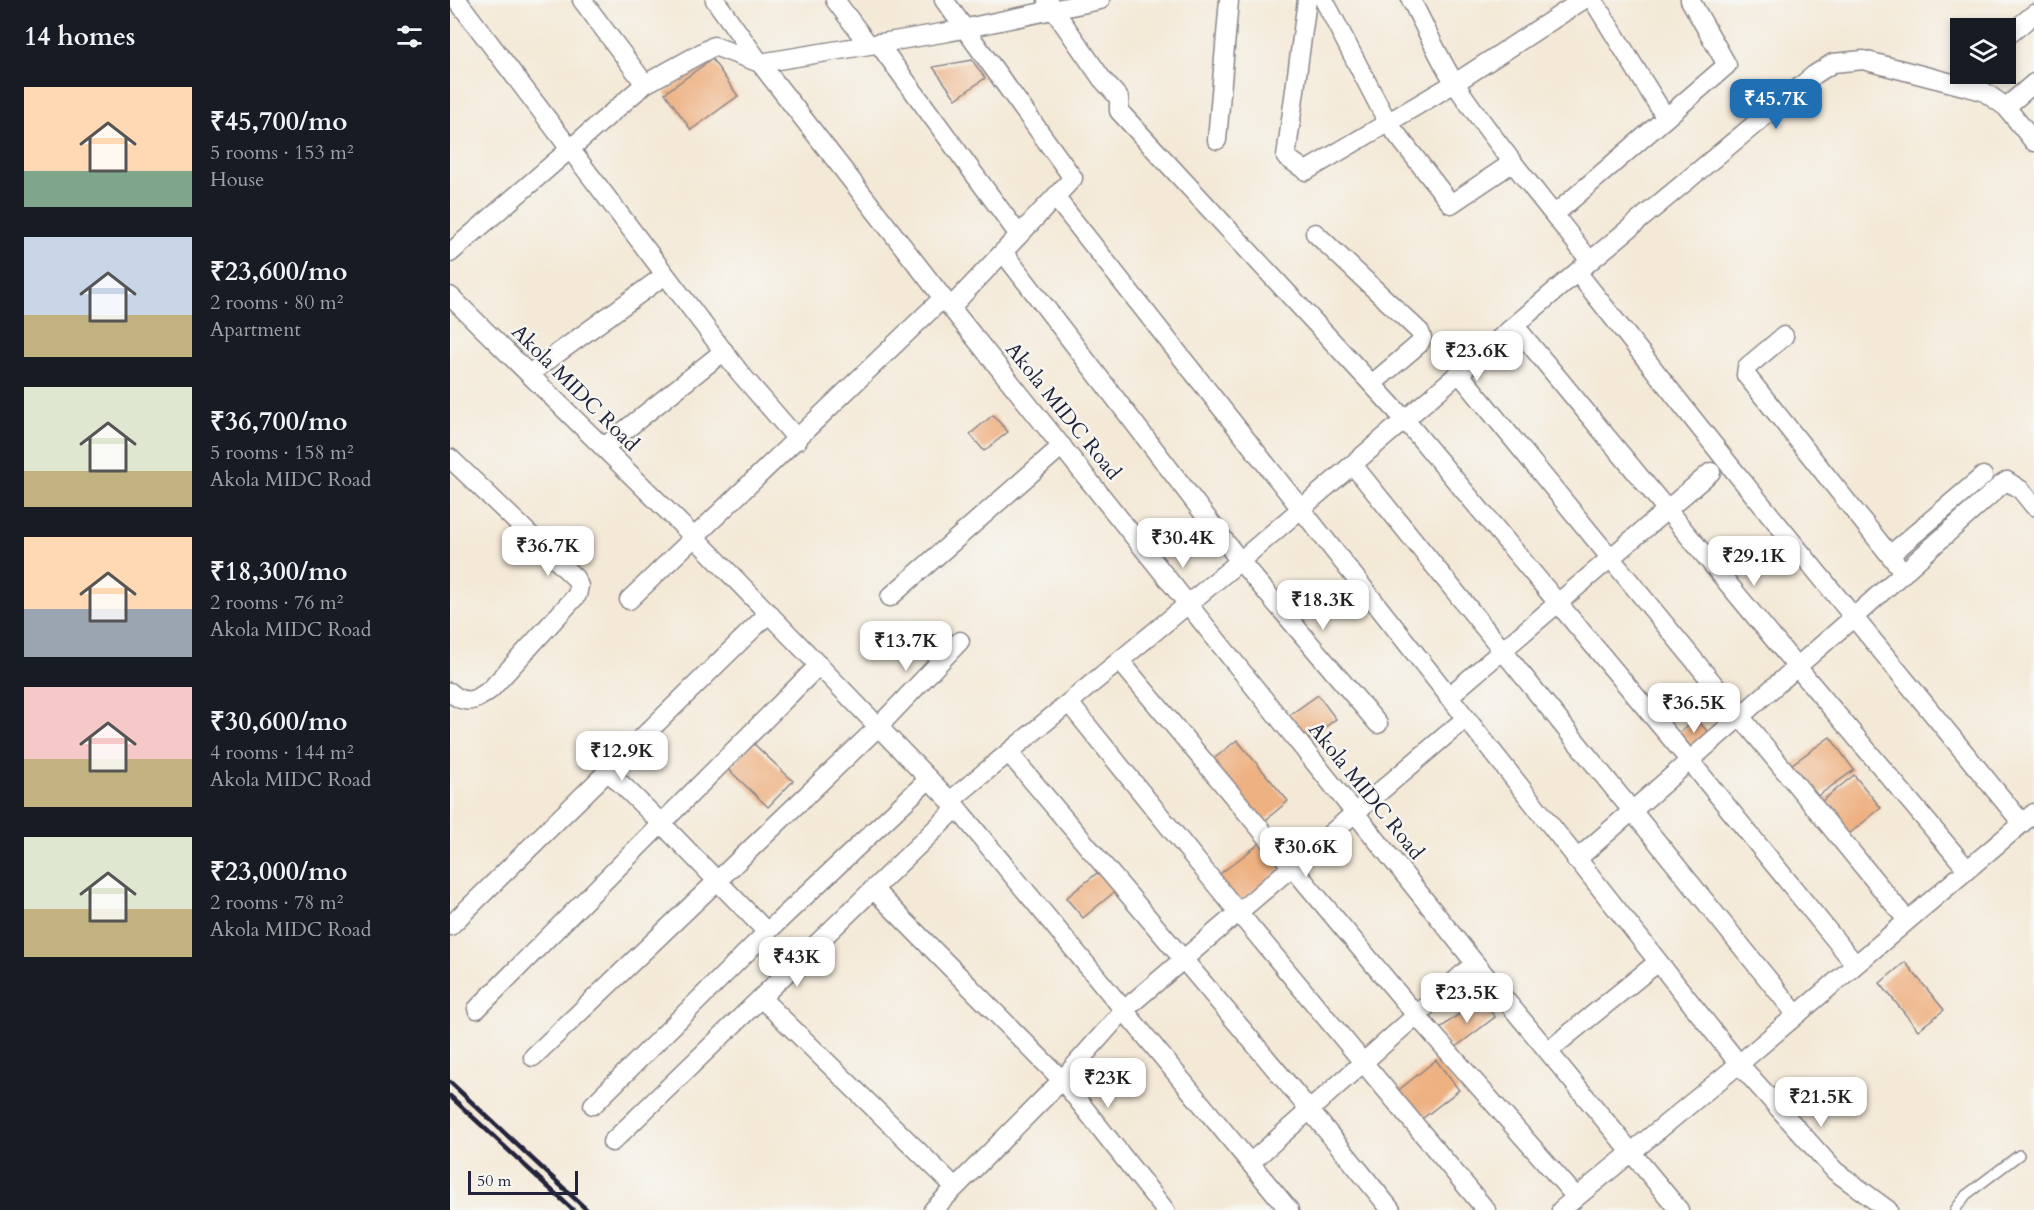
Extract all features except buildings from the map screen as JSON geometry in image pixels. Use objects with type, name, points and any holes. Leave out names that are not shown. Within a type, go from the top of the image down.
[{"type":"street","points":[[457,0],[664,275],[798,440]]},
{"type":"street","points":[[582,0],[645,84]]},
{"type":"street","name":"Akola MIDC Road","points":[[715,0],[760,63],[947,302],[1475,963],[1679,1210]]},
{"type":"street","points":[[835,0],[873,44],[1019,235]]},
{"type":"street","points":[[629,600],[693,537],[1003,252],[1073,178],[944,0]]},
{"type":"street","points":[[450,253],[645,84],[714,46],[760,63],[965,28],[1051,5],[1100,0]]},
{"type":"street","points":[[1217,140],[1228,0]]},
{"type":"street","points":[[1307,0],[1286,157],[1306,171],[1455,83],[1583,0]]},
{"type":"street","points":[[1324,0],[1388,123],[1451,204],[1512,163]]},
{"type":"street","points":[[1411,0],[1455,83],[1512,163],[1555,214],[1583,267],[1854,617],[2028,818],[1739,1064],[1561,1210]]},
{"type":"street","points":[[1593,0],[1666,118]]},
{"type":"street","points":[[1555,214],[1727,65],[1690,0]]},
{"type":"street","points":[[1051,5],[1102,79],[1119,98],[1119,111],[1405,420],[1855,964]]},
{"type":"street","points":[[2016,28],[2034,14]]},
{"type":"street","points":[[612,1142],[873,889],[953,805],[1009,753],[1301,510],[1583,267],[1814,75],[1833,63],[1863,60],[1950,75]]},
{"type":"street","points":[[2006,107],[2034,83]]},
{"type":"street","points":[[1969,84],[2006,107],[2034,142]]},
{"type":"street","points":[[1055,197],[1739,1064],[1835,1171],[1887,1210]]},
{"type":"street","points":[[1315,233],[1420,332],[1422,338],[1419,344],[1372,384]]},
{"type":"street","points":[[1003,252],[1240,561],[1378,724]]},
{"type":"street","points":[[529,374],[664,275]]},
{"type":"street","name":"Akola MIDC Road","points":[[450,296],[769,613],[953,805],[1289,1210]]},
{"type":"street","points":[[1515,326],[1967,869]]},
{"type":"street","points":[[1784,336],[1747,367],[1746,375],[1904,573]]},
{"type":"street","points":[[604,447],[724,351]]},
{"type":"street","points":[[1459,374],[1907,920]]},
{"type":"street","points":[[890,597],[1062,446]]},
{"type":"street","points":[[450,458],[575,578],[579,586],[577,595],[479,699],[468,702],[456,698],[450,692]]},
{"type":"street","points":[[1353,465],[1796,1014]]},
{"type":"street","points":[[1448,697],[1711,472]]},
{"type":"street","points":[[1890,555],[1983,476]]},
{"type":"street","points":[[1576,860],[2007,481],[2021,490],[2034,506]]},
{"type":"street","points":[[450,926],[769,613]]},
{"type":"street","points":[[533,1057],[878,727],[960,641]]},
{"type":"street","points":[[1120,661],[1416,1015],[1576,1197]]},
{"type":"street","points":[[477,1009],[819,665]]},
{"type":"street","points":[[1069,703],[1238,912],[1486,1210]]},
{"type":"street","points":[[933,1210],[1062,1080],[1124,1010],[1465,718]]},
{"type":"street","points":[[1009,753],[1310,1109],[1391,1210]]},
{"type":"street","points":[[608,771],[767,932]]},
{"type":"street","points":[[593,1106],[767,932],[928,779]]},
{"type":"street","points":[[873,889],[1062,1080],[1165,1210]]},
{"type":"street","points":[[1548,1051],[1658,962]]},
{"type":"street","points":[[1250,1163],[1475,963]]},
{"type":"street","points":[[761,998],[955,1186]]},
{"type":"lane","points":[[1955,1210],[1966,1195],[2019,1155]]},
{"type":"railway","points":[[450,1082],[587,1210]]},
{"type":"railway","points":[[450,1096],[573,1210]]}]
